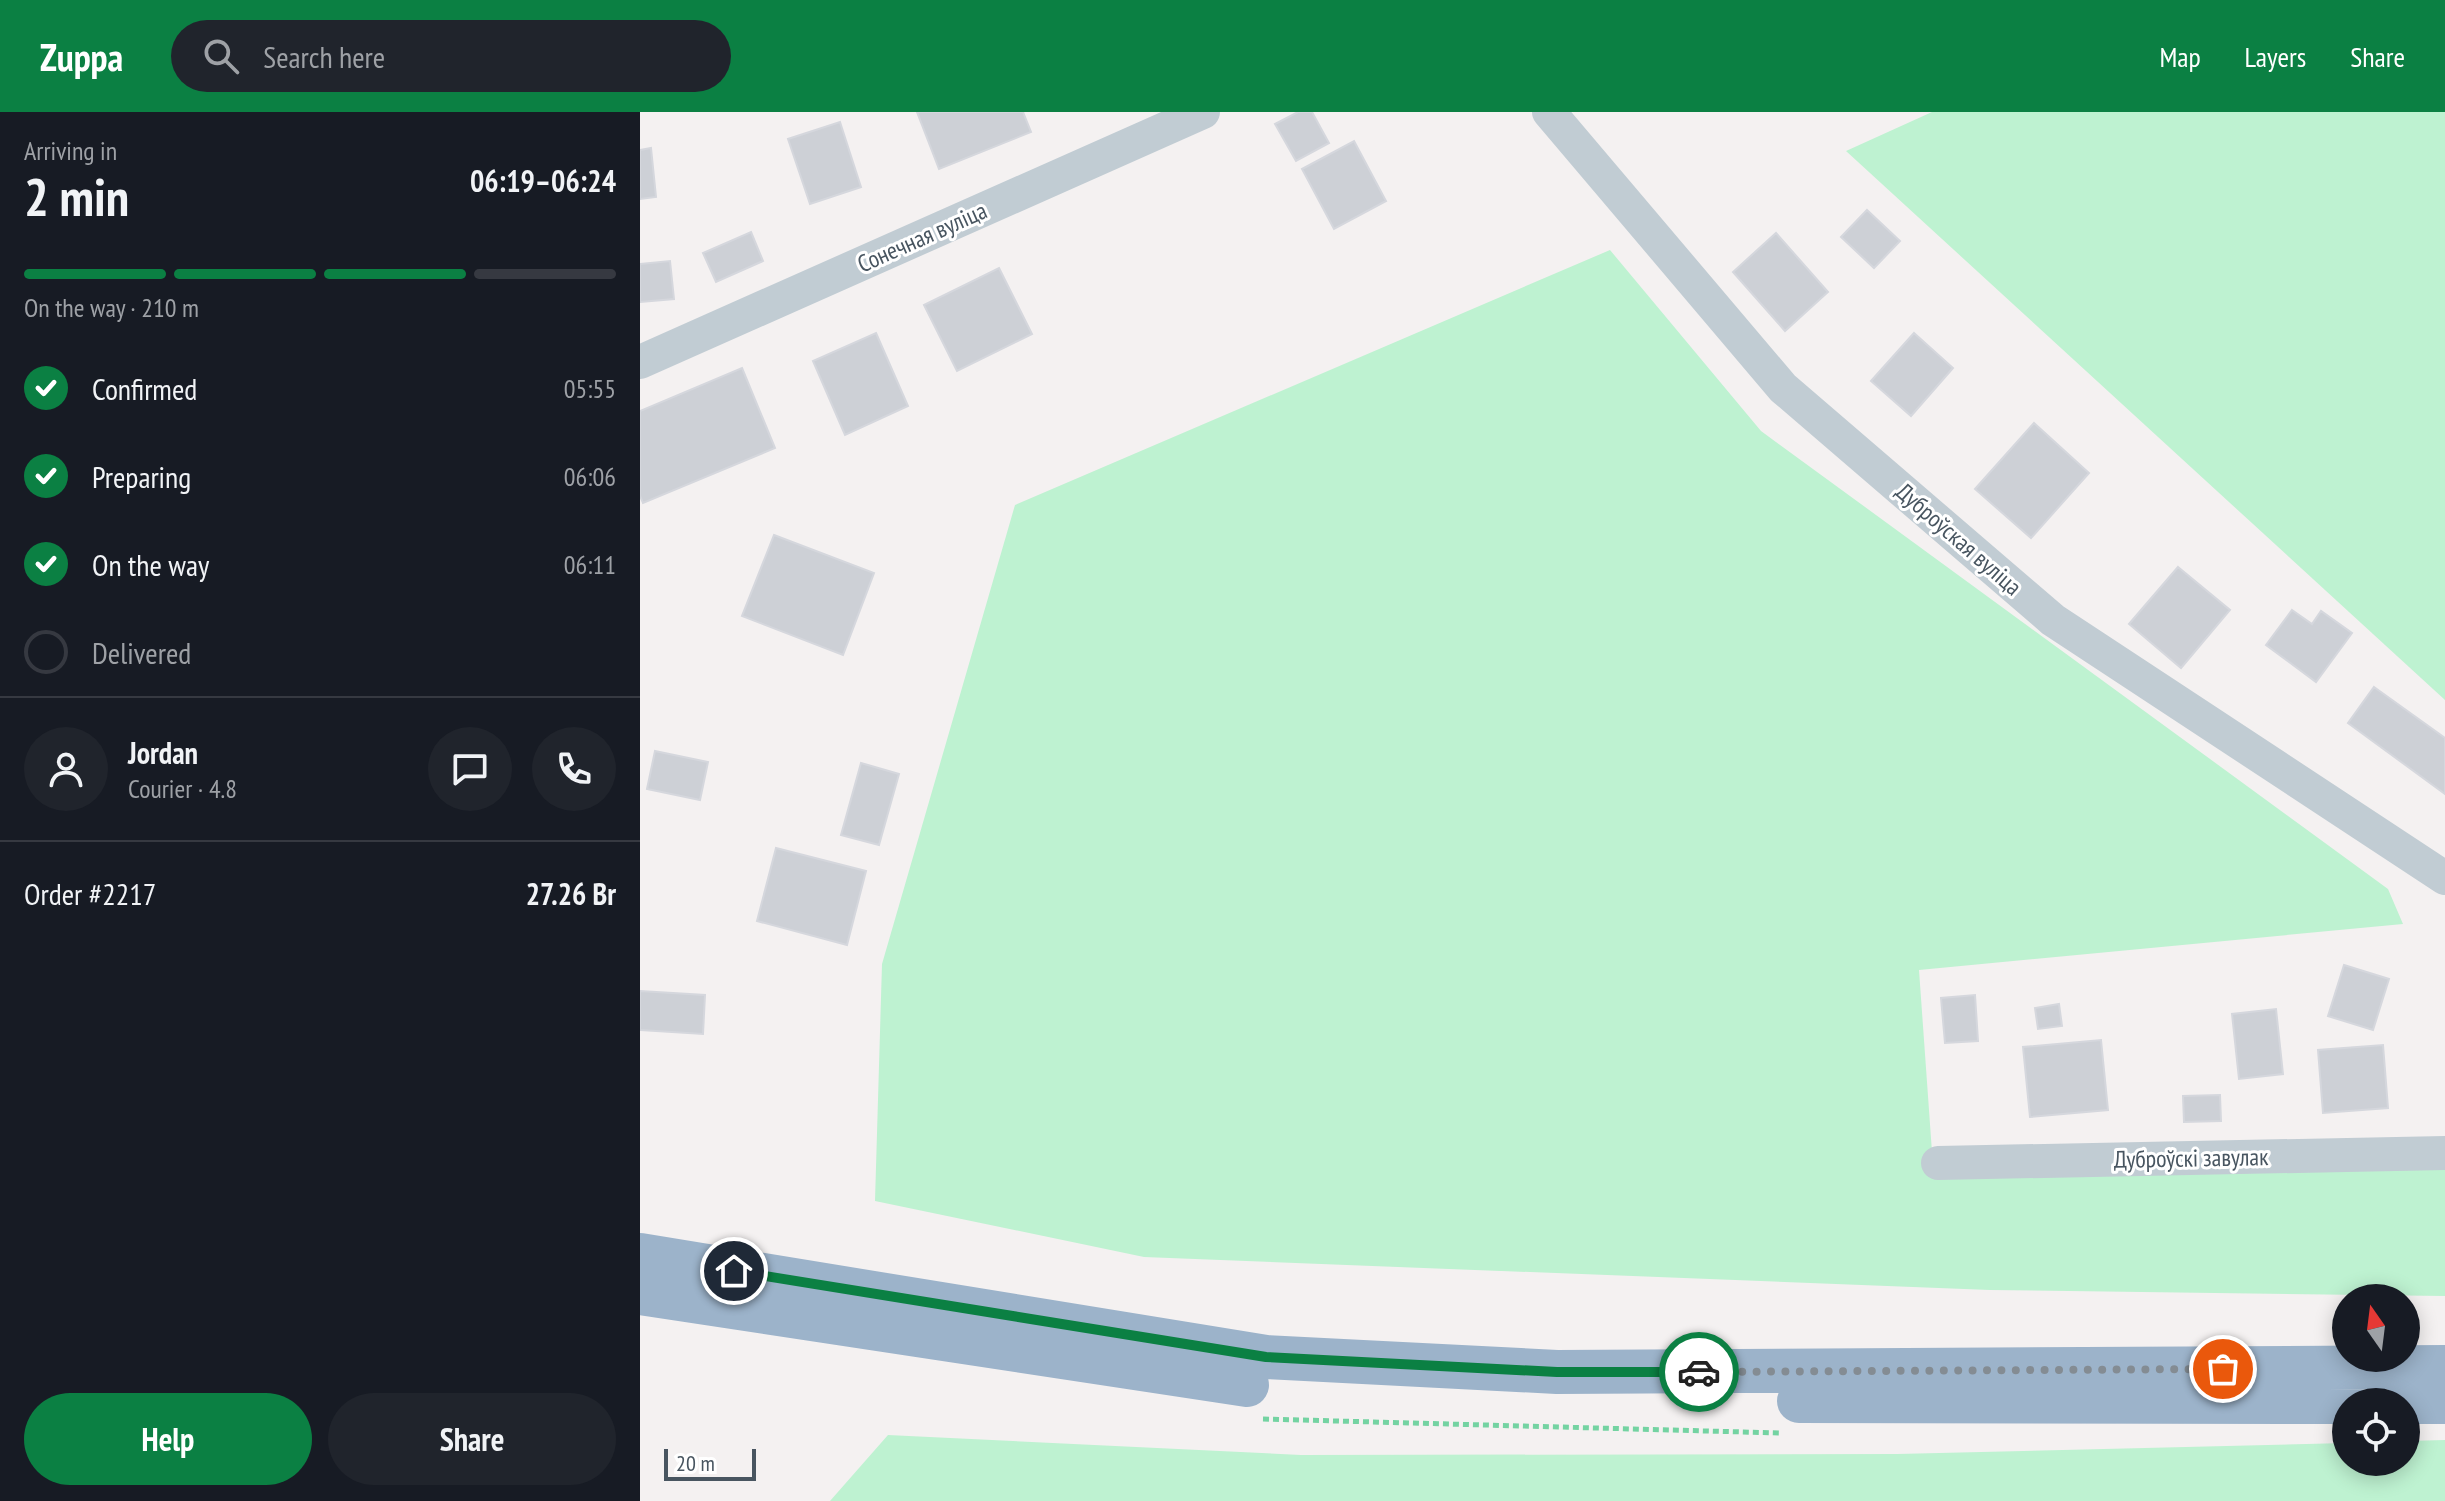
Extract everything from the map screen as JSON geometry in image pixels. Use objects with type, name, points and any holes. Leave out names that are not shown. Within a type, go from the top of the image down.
[{"type":"highway","points":[[640,1255],[1266,1357],[1557,1372],[2445,1367]]},
{"type":"highway","points":[[640,1293],[1262,1387],[1557,1401],[2332,1402]]},
{"type":"highway","points":[[2420,1402],[2445,1402]]},
{"type":"street","name":"Сонечная вуліца","points":[[640,362],[1203,112]]},
{"type":"street","name":"Дуброўская вуліца","points":[[1549,112],[1783,388],[2053,620],[2445,878]]},
{"type":"street","name":"Дуброўскі завулак","points":[[1938,1163],[2445,1153]]},
{"type":"path","points":[[1254,1419],[1781,1433]]},
{"type":"green space","points":[[1932,112],[2445,112],[2445,700],[1846,151]]},
{"type":"green space","points":[[1610,250],[1761,431],[2388,889],[2403,924],[1919,970],[1933,1166],[2445,1157],[2445,1296],[2420,1296],[2420,1284],[2332,1284],[2332,1295],[1990,1290],[1144,1257],[875,1201],[882,964],[1015,505]]},
{"type":"green space","points":[[888,1435],[1301,1455],[1897,1454],[2332,1443],[2332,1476],[2420,1476],[2420,1441],[2445,1440],[2445,1501],[830,1501]]},
{"type":"building","points":[[917,112],[1023,112],[1031,132],[939,169]]},
{"type":"building","points":[[1298,112],[1312,112],[1329,143],[1296,161],[1275,124]]},
{"type":"building","points":[[840,122],[861,187],[810,204],[788,139]]},
{"type":"building","points":[[1354,141],[1386,201],[1334,229],[1302,169]]},
{"type":"building","points":[[651,148],[656,197],[640,199],[640,150]]},
{"type":"building","points":[[1867,210],[1900,241],[1874,268],[1841,237]]},
{"type":"building","points":[[751,232],[763,261],[716,282],[703,253]]},
{"type":"building","points":[[1776,233],[1828,292],[1785,331],[1733,272]]},
{"type":"building","points":[[670,261],[674,299],[640,302],[640,264]]},
{"type":"building","points":[[999,268],[1032,334],[957,371],[924,305]]},
{"type":"building","points":[[876,333],[908,406],[845,435],[813,361]]},
{"type":"building","points":[[1914,333],[1953,368],[1911,416],[1871,381]]},
{"type":"building","points":[[742,368],[775,448],[643,503],[640,496],[640,411]]},
{"type":"building","points":[[2034,423],[2089,473],[2031,538],[1975,489]]},
{"type":"building","points":[[774,535],[874,573],[843,655],[742,616]]},
{"type":"building","points":[[2178,567],[2230,610],[2181,668],[2129,624]]},
{"type":"building","points":[[2292,610],[2312,624],[2321,611],[2352,633],[2316,682],[2266,645]]},
{"type":"building","points":[[2374,687],[2445,738],[2445,794],[2348,723]]},
{"type":"building","points":[[655,751],[708,762],[700,800],[647,789]]},
{"type":"building","points":[[861,763],[899,774],[879,845],[841,835]]},
{"type":"building","points":[[776,848],[866,871],[847,945],[757,921]]},
{"type":"building","points":[[2344,965],[2389,979],[2373,1030],[2328,1016]]},
{"type":"building","points":[[640,991],[705,995],[703,1034],[640,1030]]},
{"type":"building","points":[[1975,995],[1978,1041],[1945,1043],[1941,998]]},
{"type":"building","points":[[2059,1004],[2062,1026],[2038,1029],[2035,1008]]},
{"type":"building","points":[[2276,1009],[2283,1074],[2239,1079],[2232,1014]]},
{"type":"building","points":[[2101,1040],[2108,1110],[2030,1117],[2023,1047]]},
{"type":"building","points":[[2383,1045],[2388,1108],[2323,1113],[2318,1050]]},
{"type":"building","points":[[2220,1095],[2221,1121],[2184,1122],[2183,1096]]},
{"type":"way so far","points":[[1699,1372],[2223,1369]]},
{"type":"route","points":[[734,1271],[1266,1357],[1557,1372],[1699,1372]]}]
